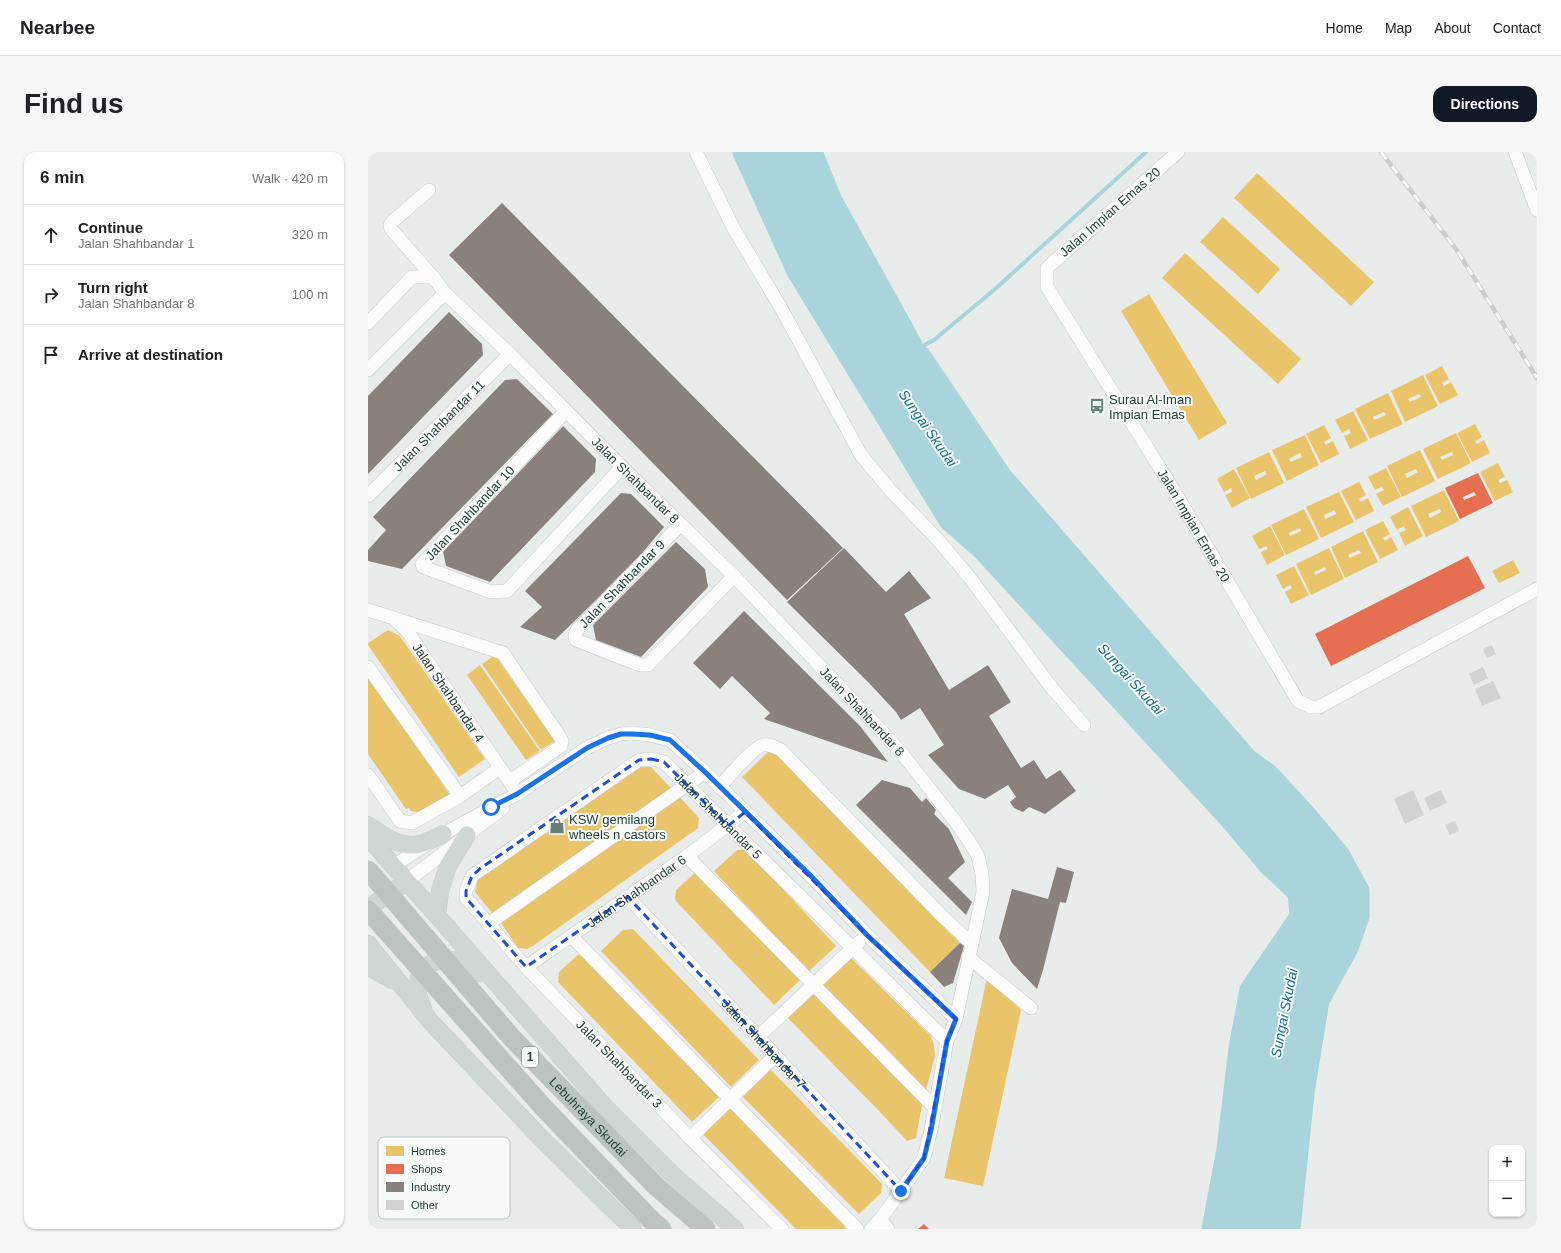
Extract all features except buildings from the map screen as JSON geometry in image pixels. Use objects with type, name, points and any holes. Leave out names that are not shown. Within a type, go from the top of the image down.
[{"type":"highway","name":"Lebuhraya Skudai","points":[[368,870],[512,1038],[657,1187],[706,1229]]},
{"type":"highway","name":"Lebuhraya Skudai","points":[[368,909],[544,1108],[652,1221],[662,1229]]},
{"type":"main road","points":[[368,825],[383,836],[404,845],[419,844],[443,834]]},
{"type":"main road","points":[[437,915],[440,891],[448,866],[467,835]]},
{"type":"main road","points":[[368,837],[604,1106],[674,1175],[735,1229]]},
{"type":"main road","points":[[368,884],[393,866]]},
{"type":"main road","points":[[368,909],[407,881]]},
{"type":"main road","points":[[368,944],[431,1022],[540,1137],[633,1229]]},
{"type":"main road","points":[[431,1022],[420,1001],[417,983],[424,968],[432,963],[442,960],[463,962],[500,988]]},
{"type":"main road","points":[[368,966],[404,988]]},
{"type":"street","points":[[696,152],[734,229],[781,308],[861,454],[891,491],[939,541],[970,578],[1051,687],[1084,724]]},
{"type":"street","name":"Jalan Impian Emas 20","points":[[1178,152],[1047,268],[1047,286],[1173,489],[1298,701],[1311,707],[1319,707],[1537,589]]},
{"type":"street","points":[[1515,152],[1537,210]]},
{"type":"street","name":"Jalan Shahbandar 8","points":[[429,190],[393,221],[390,226],[391,229],[448,295],[510,354],[680,525],[734,576],[900,751],[936,795],[966,836],[978,856],[982,874],[983,892],[956,1019],[947,1041],[931,1130],[924,1158],[901,1191],[880,1226]]},
{"type":"street","points":[[368,323],[412,277],[433,277]]},
{"type":"street","points":[[368,370],[448,295]]},
{"type":"street","name":"Jalan Shahbandar 11","points":[[368,496],[510,354]]},
{"type":"street","name":"Jalan Shahbandar 10","points":[[566,411],[422,564],[423,567],[491,592],[501,593],[507,591],[622,467]]},
{"type":"street","name":"Jalan Shahbandar 9","points":[[680,525],[577,630],[576,640],[635,664],[648,664],[734,576]]},
{"type":"street","name":"Jalan Shahbandar 4","points":[[368,610],[502,653],[562,741],[561,746],[510,781]]},
{"type":"street","name":"Jalan Shahbandar 4","points":[[394,618],[407,631],[510,781],[517,794]]},
{"type":"street","points":[[368,667],[460,796]]},
{"type":"street","points":[[393,866],[443,834],[517,794],[587,748],[608,738],[621,734],[650,735],[670,740],[705,772],[810,875],[867,935],[956,1019]]},
{"type":"street","points":[[720,787],[748,755],[762,745],[771,745],[781,750],[926,900],[971,943]]},
{"type":"street","name":"Jalan Shahbandar 5","points":[[466,891],[472,876],[481,868],[639,760],[651,759],[664,762],[947,1041]]},
{"type":"street","points":[[368,775],[400,821],[412,823],[460,796],[500,768]]},
{"type":"street","points":[[488,924],[705,772]]},
{"type":"street","points":[[407,881],[498,812],[517,794]]},
{"type":"street","name":"Jalan Shahbandar 6","points":[[526,967],[687,856],[745,812]]},
{"type":"street","points":[[687,856],[935,1108]]},
{"type":"street","name":"Jalan Shahbandar 3","points":[[466,891],[466,898],[526,967],[690,1138],[782,1229]]},
{"type":"street","name":"Jalan Shahbandar 7","points":[[628,897],[901,1191]]},
{"type":"street","points":[[758,1037],[867,935]]},
{"type":"street","points":[[571,936],[857,1229]]},
{"type":"street","points":[[968,957],[1031,1008]]},
{"type":"street","points":[[690,1138],[776,1056]]},
{"type":"highlighted area","points":[[651,759],[664,762],[728,826],[745,812],[867,935],[956,1019],[947,1041],[924,1158],[901,1191],[628,897],[526,967],[466,898],[466,891],[472,876],[481,868],[639,760]]},
{"type":"water","name":"Sungai Skudai","points":[[744,152],[811,152],[831,201],[911,345],[1000,476],[1247,760],[1268,775],[1303,813],[1339,856],[1358,891],[1358,916],[1347,948],[1318,1000],[1303,1093],[1289,1229],[1213,1229],[1228,1149],[1240,1048],[1251,990],[1301,917],[1299,892],[1270,865],[1232,820],[984,550],[950,520],[798,271]]},
{"type":"waterway","points":[[744,152],[798,271],[950,520],[984,550],[1232,820],[1270,865],[1299,892],[1301,917],[1251,990],[1240,1048],[1228,1149],[1213,1229]]},
{"type":"waterway","points":[[811,152],[831,201],[911,345]]},
{"type":"waterway","points":[[911,352],[934,340],[994,290],[1146,152]]},
{"type":"waterway","points":[[920,357],[1000,476],[1247,760],[1268,775],[1303,813],[1339,856],[1358,891],[1358,916],[1347,948],[1318,1000],[1303,1093],[1289,1229]]},
{"type":"railway","points":[[1381,152],[1456,249],[1537,378]]},
{"type":"place","name":"Surau Al-Iman Impian Emas","points":[[1097,406]]},
{"type":"place","name":"KSW gemilang wheels n castors","points":[[557,826]]},
{"type":"route","points":[[491,807],[517,794],[587,748],[608,738],[621,734],[650,735],[670,740],[705,772],[810,875],[867,935],[956,1019],[947,1041],[931,1130],[924,1158],[901,1191]]}]
